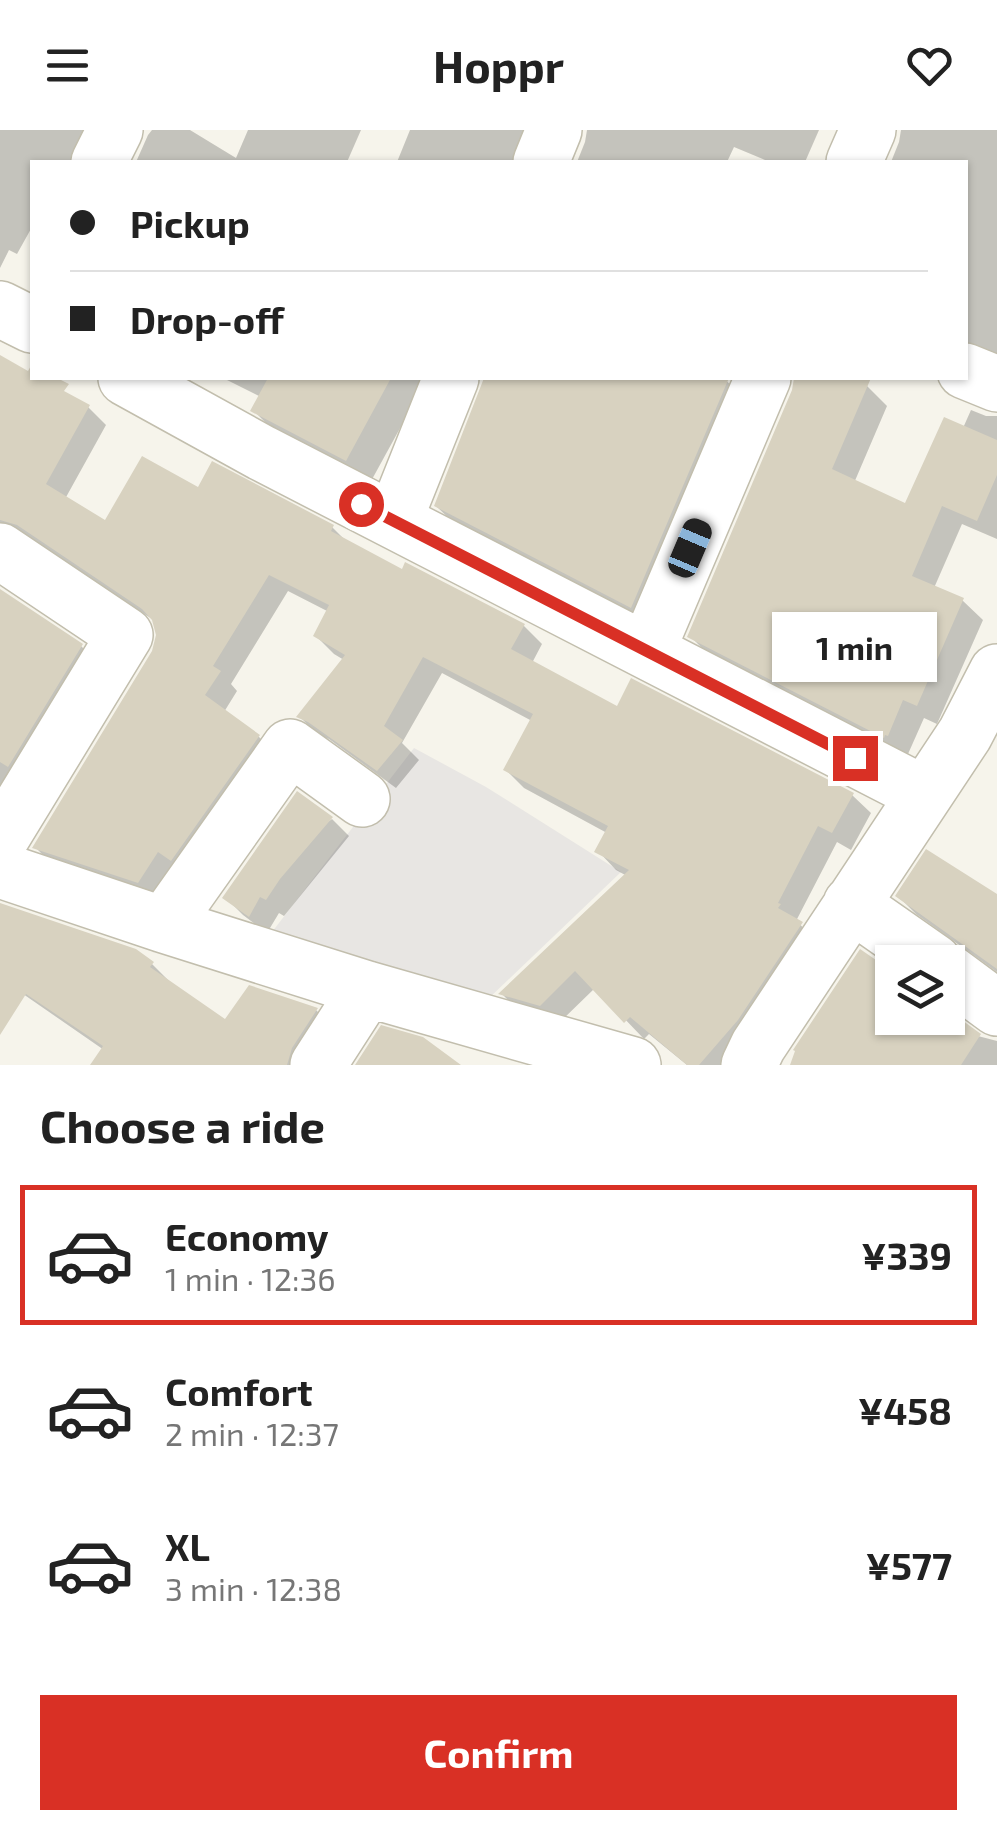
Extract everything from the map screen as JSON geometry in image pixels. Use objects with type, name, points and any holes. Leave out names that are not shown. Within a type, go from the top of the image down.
[{"type":"street","points":[[99,160],[115,130]]},
{"type":"street","points":[[541,160],[554,130]]},
{"type":"street","points":[[855,160],[868,130]]},
{"type":"street","points":[[968,372],[997,384]]},
{"type":"street","points":[[130,380],[262,453],[924,794]]},
{"type":"street","points":[[394,521],[450,380]]},
{"type":"street","points":[[647,651],[762,380]]},
{"type":"street","points":[[0,551],[125,634],[0,840]]},
{"type":"street","points":[[749,1065],[924,794],[990,705]]},
{"type":"street","points":[[164,925],[290,747],[362,799]]},
{"type":"street","points":[[0,870],[367,989],[633,1065]]},
{"type":"street","points":[[852,904],[910,945]]},
{"type":"street","points":[[965,984],[997,1008]]},
{"type":"street","points":[[318,1065],[367,989]]},
{"type":"shaded area","points":[[414,748],[486,787],[621,872],[486,1001],[272,932]]},
{"type":"building","points":[[0,355],[28,371],[30,368],[30,380],[61,380],[69,384],[64,391],[90,405],[46,484],[105,520],[142,456],[198,487],[212,461],[334,525],[331,531],[402,569],[405,562],[525,624],[511,649],[617,706],[631,678],[854,793],[832,833],[818,826],[778,903],[778,908],[803,922],[738,1020],[699,1065],[687,1065],[630,1017],[624,1023],[575,971],[540,1006],[498,994],[629,870],[594,852],[608,826],[503,770],[533,714],[423,657],[384,726],[403,740],[377,771],[296,717],[345,655],[313,636],[329,605],[269,575],[213,666],[221,671],[205,695],[260,735],[171,861],[158,852],[138,883],[32,848],[152,651],[156,635],[152,620],[142,609],[17,525],[0,520]]},
{"type":"building","points":[[267,380],[390,380],[346,461],[250,411]]},
{"type":"building","points":[[483,380],[728,380],[631,608],[434,506]]},
{"type":"building","points":[[794,380],[870,380],[832,469],[905,503],[944,417],[997,440],[997,475],[977,521],[942,506],[912,576],[964,598],[917,706],[903,700],[884,738],[687,637]]},
{"type":"building","points":[[0,589],[83,644],[8,767],[0,762]]},
{"type":"building","points":[[297,791],[333,817],[266,900],[260,897],[249,917],[222,898]]},
{"type":"building","points":[[926,849],[997,894],[997,969],[965,945],[895,896]]},
{"type":"building","points":[[0,903],[136,949],[154,962],[150,967],[225,1019],[249,985],[318,1008],[292,1048],[287,1065],[90,1065],[103,1046],[26,994],[0,1035]]},
{"type":"building","points":[[860,949],[875,959],[875,1035],[965,1035],[965,1022],[981,1034],[961,1065],[790,1065],[793,1050]]},
{"type":"building","points":[[381,1025],[423,1037],[461,1065],[355,1065]]},
{"type":"route","points":[[361,504],[855,758]]}]
